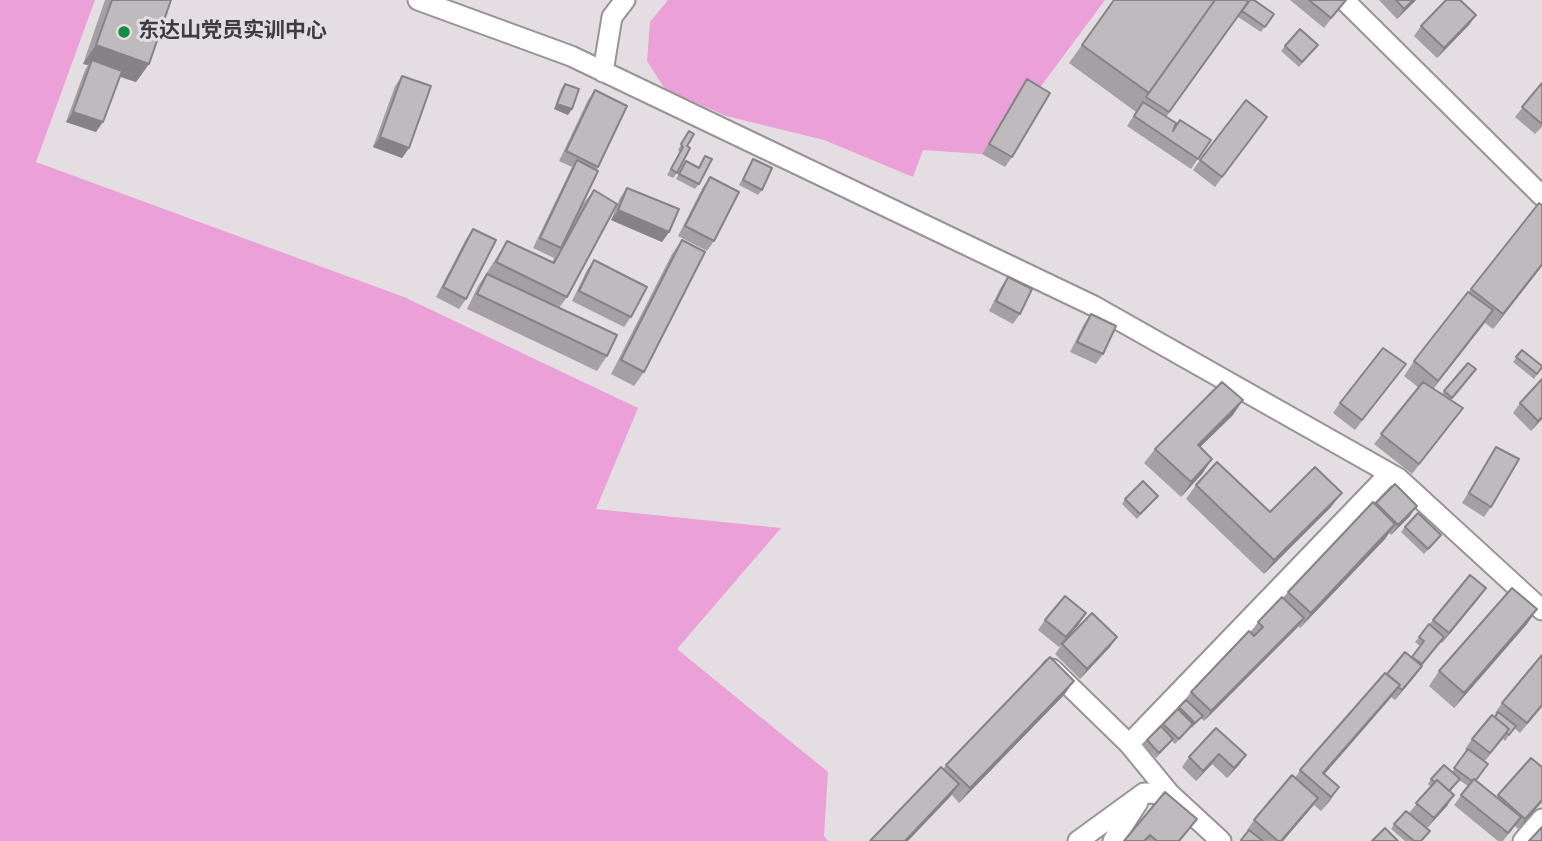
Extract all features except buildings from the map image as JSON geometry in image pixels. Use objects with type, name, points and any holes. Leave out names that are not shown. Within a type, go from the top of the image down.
[{"type":"street","points":[[418,0],[570,56],[1094,306],[1389,474],[1542,610]]},
{"type":"street","points":[[603,72],[612,17],[625,0]]},
{"type":"street","points":[[1344,0],[1542,196]]},
{"type":"street","points":[[1129,744],[1389,474]]},
{"type":"street","points":[[1049,666],[1129,744],[1170,794],[1221,841]]},
{"type":"street","points":[[1078,841],[1144,793],[1170,794]]},
{"type":"street","points":[[1113,841],[1144,793]]},
{"type":"street","points":[[1523,841],[1542,819]]},
{"type":"shaded area","points":[[0,0],[95,0],[36,162],[404,297],[638,408],[596,509],[781,528],[677,649],[828,772],[824,836],[828,841],[0,841]]},
{"type":"shaded area","points":[[668,0],[1105,0],[1033,97],[1020,89],[982,154],[923,150],[913,177],[824,140],[726,116],[665,89],[647,61],[650,22]]},
{"type":"place","name":"东达山党员实训中心","points":[[124,32]]}]
